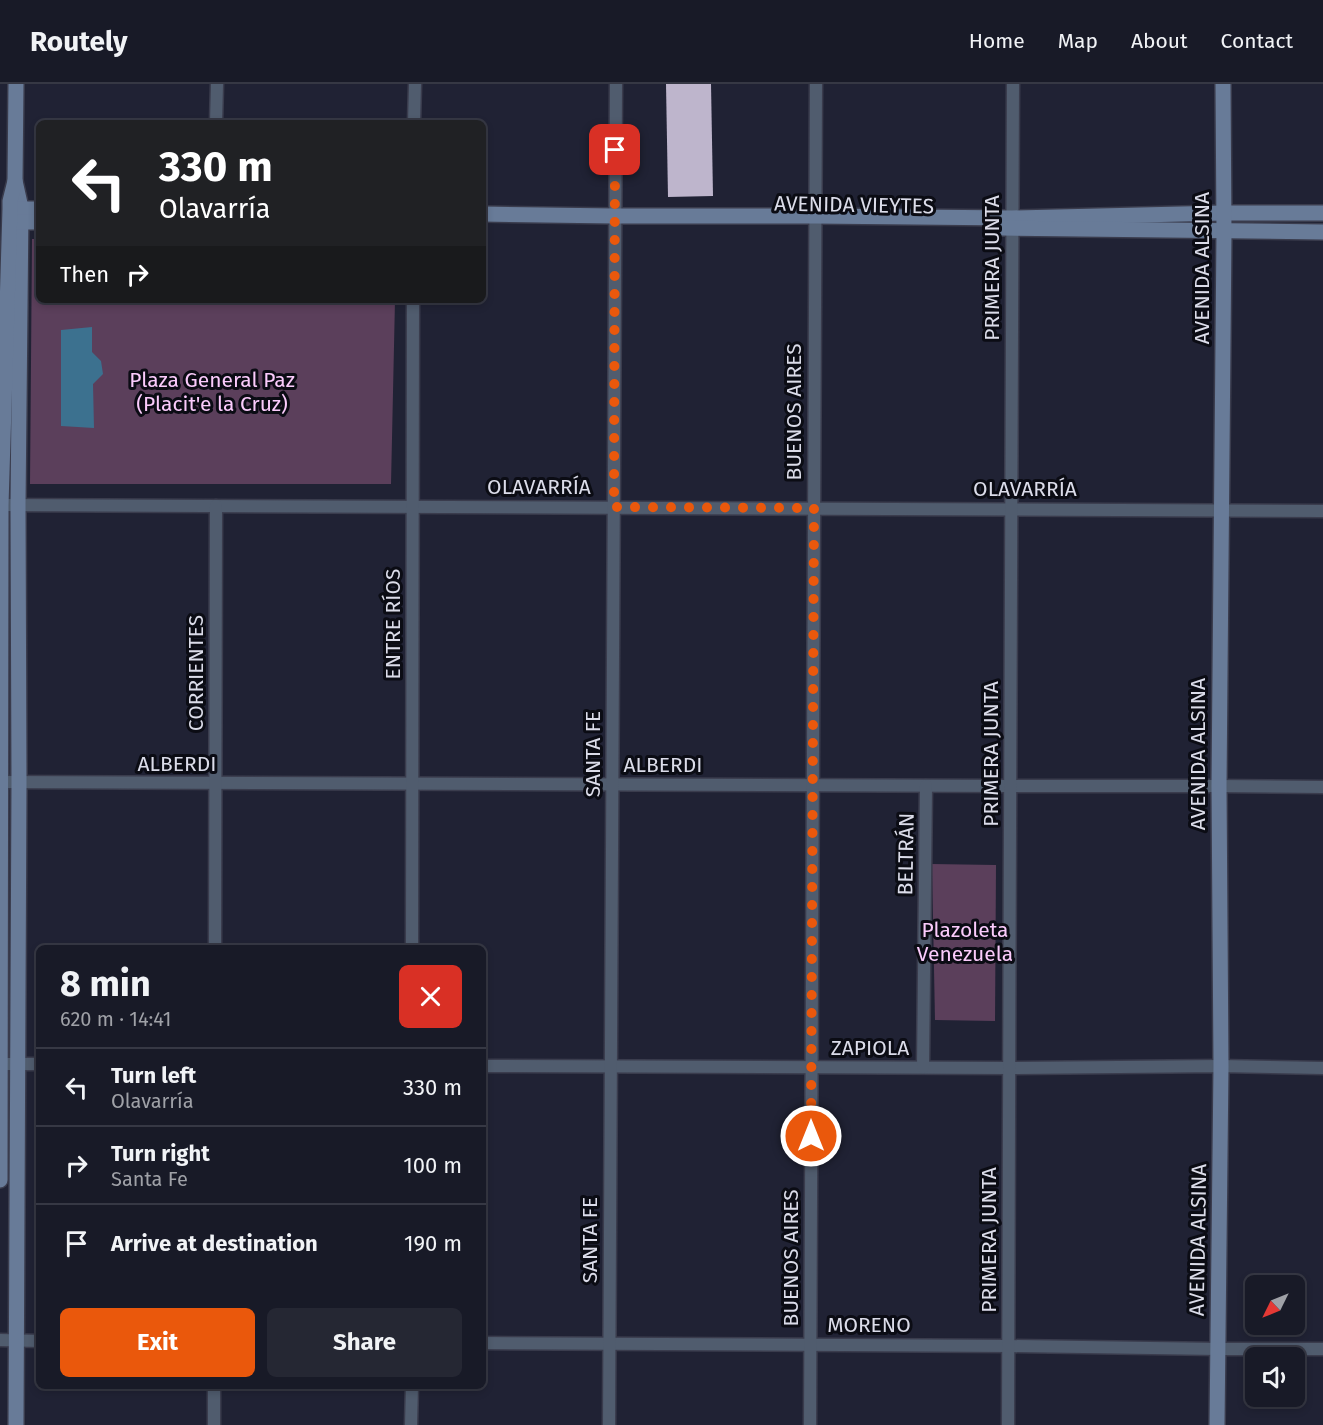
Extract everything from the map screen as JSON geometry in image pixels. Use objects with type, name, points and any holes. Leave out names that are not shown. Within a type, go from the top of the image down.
[{"type":"main road","points":[[0,1180],[1,505],[10,215],[15,182],[16,84]]},
{"type":"main road","name":"AVENIDA ALSINA","points":[[1217,1425],[1221,1066],[1219,786],[1224,231],[1223,84]]},
{"type":"main road","points":[[10,215],[36,210]]},
{"type":"main road","name":"AVENIDA VIEYTES","points":[[1012,223],[1223,213],[1323,213]]},
{"type":"main road","name":"AVENIDA VIEYTES","points":[[486,214],[614,220]]},
{"type":"main road","points":[[10,215],[36,221]]},
{"type":"main road","points":[[10,215],[18,505],[16,1425]]},
{"type":"main road","name":"AVENIDA VIEYTES","points":[[486,222],[815,220],[1323,232]]},
{"type":"street","points":[[216,120],[217,84]]},
{"type":"street","points":[[414,120],[415,84]]},
{"type":"street","name":"SANTA FE","points":[[609,1425],[616,84]]},
{"type":"street","name":"BUENOS AIRES","points":[[810,1425],[816,84]]},
{"type":"street","name":"PRIMERA JUNTA","points":[[1008,1425],[1013,84]]},
{"type":"street","name":"ENTRE RÍOS","points":[[412,945],[413,303]]},
{"type":"street","name":"OLAVARRÍA","points":[[1,505],[1323,510]]},
{"type":"street","name":"CORRIENTES","points":[[215,945],[216,506]]},
{"type":"street","name":"ALBERDI","points":[[0,782],[1323,787]]},
{"type":"street","name":"BELTRÁN","points":[[923,1067],[926,786]]},
{"type":"street","points":[[0,1064],[36,1064]]},
{"type":"street","name":"ZAPIOLA","points":[[486,1066],[1323,1068]]},
{"type":"street","points":[[0,1340],[36,1341]]},
{"type":"street","name":"MORENO","points":[[486,1343],[1323,1348]]},
{"type":"street","points":[[214,1389],[214,1425]]},
{"type":"street","points":[[411,1425],[412,1389]]},
{"type":"shaded area","points":[[92,327],[92,352],[101,361],[103,374],[93,384],[94,428],[61,426],[61,330]]},
{"type":"shaded area","points":[[36,1072],[36,1333],[34,1333]]},
{"type":"green space","name":"Plaza General Paz (Placit'e la Cruz)","points":[[32,239],[36,239],[36,303],[395,303],[391,484],[30,484]]},
{"type":"green space","name":"Plazoleta Venezuela","points":[[932,864],[996,865],[995,1021],[935,1020]]},
{"type":"building","points":[[666,84],[711,84],[713,196],[668,197]]},
{"type":"route","points":[[615,150],[614,507],[814,508],[811,1136]]}]
